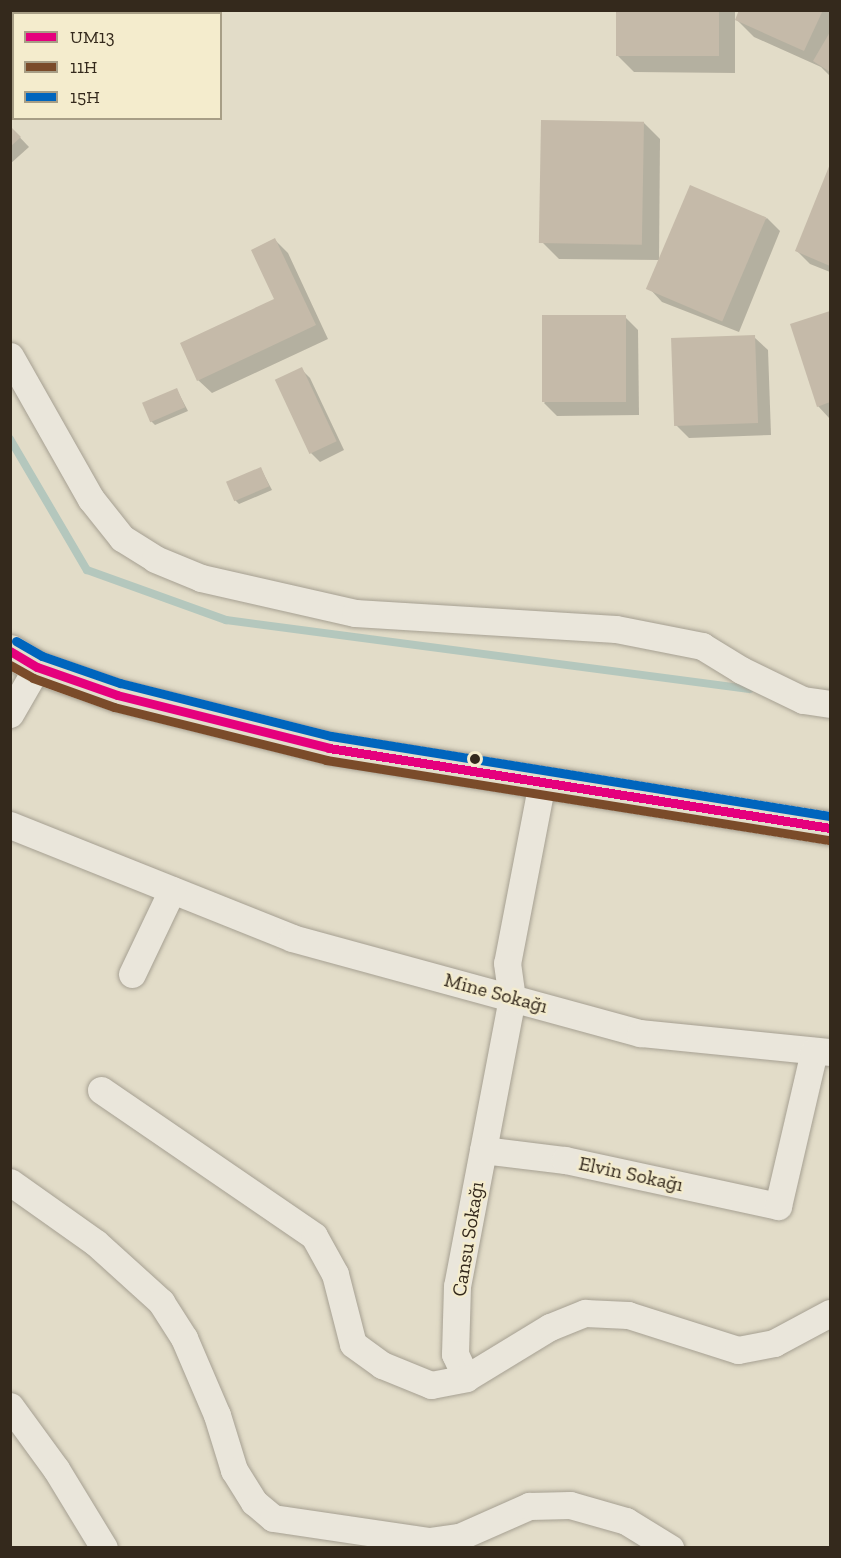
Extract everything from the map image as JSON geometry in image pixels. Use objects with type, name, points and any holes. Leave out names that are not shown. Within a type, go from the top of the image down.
[{"type":"main road","points":[[24,659],[117,695],[330,748],[831,828]]},
{"type":"street","points":[[10,356],[91,500],[122,538],[155,559],[201,578],[355,613],[616,629],[702,646],[741,670],[803,700],[831,704]]},
{"type":"street","points":[[10,714],[24,659]]},
{"type":"street","name":"Cansu Sokağı","points":[[466,1378],[455,1354],[457,1286],[512,998],[507,963],[543,782]]},
{"type":"street","name":"Mine Sokağı","points":[[10,825],[292,938],[640,1033],[822,1051]]},
{"type":"street","points":[[132,974],[172,890]]},
{"type":"street","name":"Elvin Sokağı","points":[[483,1150],[565,1160],[778,1206],[822,1051]]},
{"type":"street","points":[[100,1090],[314,1236],[335,1274],[353,1344],[382,1365],[431,1385],[466,1378],[550,1327],[585,1313],[628,1316],[738,1350],[774,1343],[831,1313]]},
{"type":"street","points":[[10,1182],[96,1243],[161,1302],[184,1338],[217,1415],[234,1470],[254,1502],[273,1518],[429,1541],[459,1537],[529,1506],[570,1505],[626,1521],[670,1548]]},
{"type":"street","points":[[10,1406],[56,1469],[104,1548]]},
{"type":"building","points":[[121,10],[172,10],[172,12],[121,12]]},
{"type":"building","points":[[616,10],[719,10],[719,56],[616,56]]},
{"type":"building","points":[[739,10],[823,10],[804,51],[735,20]]},
{"type":"building","points":[[830,32],[830,72],[813,61]]},
{"type":"building","points":[[541,120],[644,122],[642,245],[539,243]]},
{"type":"building","points":[[10,126],[21,137],[10,147]]},
{"type":"building","points":[[830,164],[830,266],[795,251]]},
{"type":"building","points":[[690,185],[766,217],[722,321],[646,289]]},
{"type":"building","points":[[275,238],[316,325],[197,381],[180,343],[274,299],[251,250]]},
{"type":"building","points":[[830,311],[830,402],[817,407],[790,324]]},
{"type":"building","points":[[542,315],[626,315],[626,402],[542,402]]},
{"type":"building","points":[[755,335],[758,423],[674,426],[671,338]]},
{"type":"building","points":[[302,367],[337,441],[309,454],[275,380]]},
{"type":"building","points":[[177,388],[185,407],[150,422],[142,403]]},
{"type":"building","points":[[261,467],[269,486],[234,501],[226,482]]},
{"type":"waterway","points":[[10,439],[87,570],[226,620],[749,689]]},
{"type":"transit line","name":"15H","points":[[16,641],[42,656],[120,683],[331,736],[830,816]]},
{"type":"transit line","name":"UM13","points":[[10,651],[37,667],[117,695],[329,748],[830,828]]},
{"type":"transit line","name":"11H","points":[[10,665],[33,678],[114,707],[326,760],[828,840]]}]
